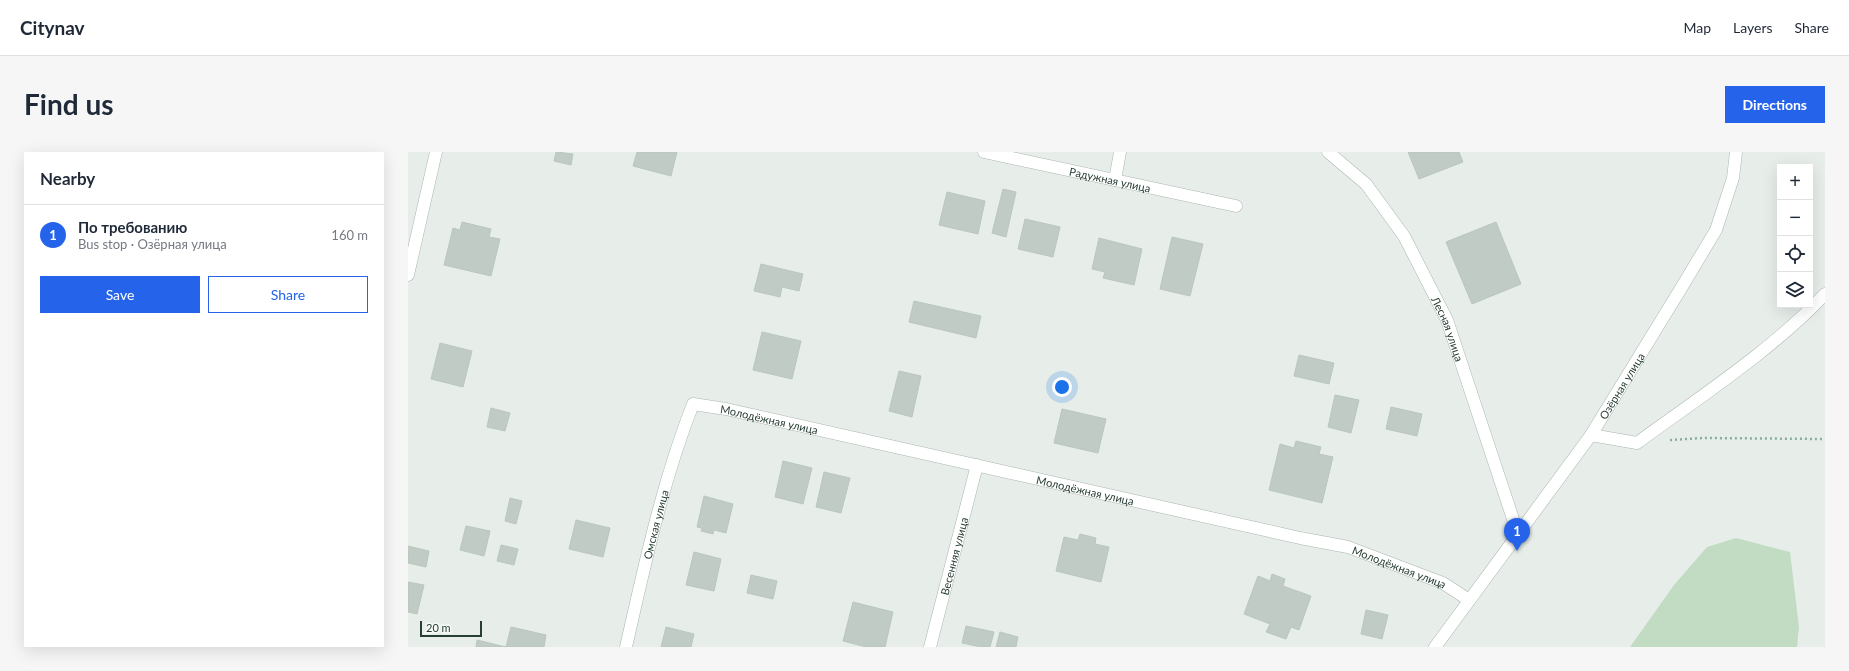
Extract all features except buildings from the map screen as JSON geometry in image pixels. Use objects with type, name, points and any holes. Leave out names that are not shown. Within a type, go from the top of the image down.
[{"type":"street","points":[[408,275],[436,152]]},
{"type":"street","name":"Радужная улица","points":[[984,152],[1236,206]]},
{"type":"street","points":[[1115,180],[1120,152]]},
{"type":"street","name":"Лесная улица","points":[[1328,152],[1366,184],[1404,236],[1447,320],[1518,534]]},
{"type":"street","name":"Озёрная улица","points":[[1435,647],[1591,435],[1716,230],[1733,178],[1736,152]]},
{"type":"street","points":[[1591,435],[1637,442],[1743,365],[1810,310],[1825,294]]},
{"type":"street","name":"Молодёжная улица","points":[[693,404],[726,409],[1300,538],[1348,547],[1443,583],[1469,600]]},
{"type":"street","name":"Омская улица","points":[[626,647],[655,519],[676,446],[693,404]]},
{"type":"street","name":"Весенняя улица","points":[[930,647],[977,465]]},
{"type":"path","points":[[1666,440],[1703,438],[1825,439]]},
{"type":"green space","points":[[1736,538],[1790,552],[1799,627],[1797,647],[1630,647],[1674,585],[1707,547]]},
{"type":"place","name":"По требованию","points":[[1517,551]]}]
